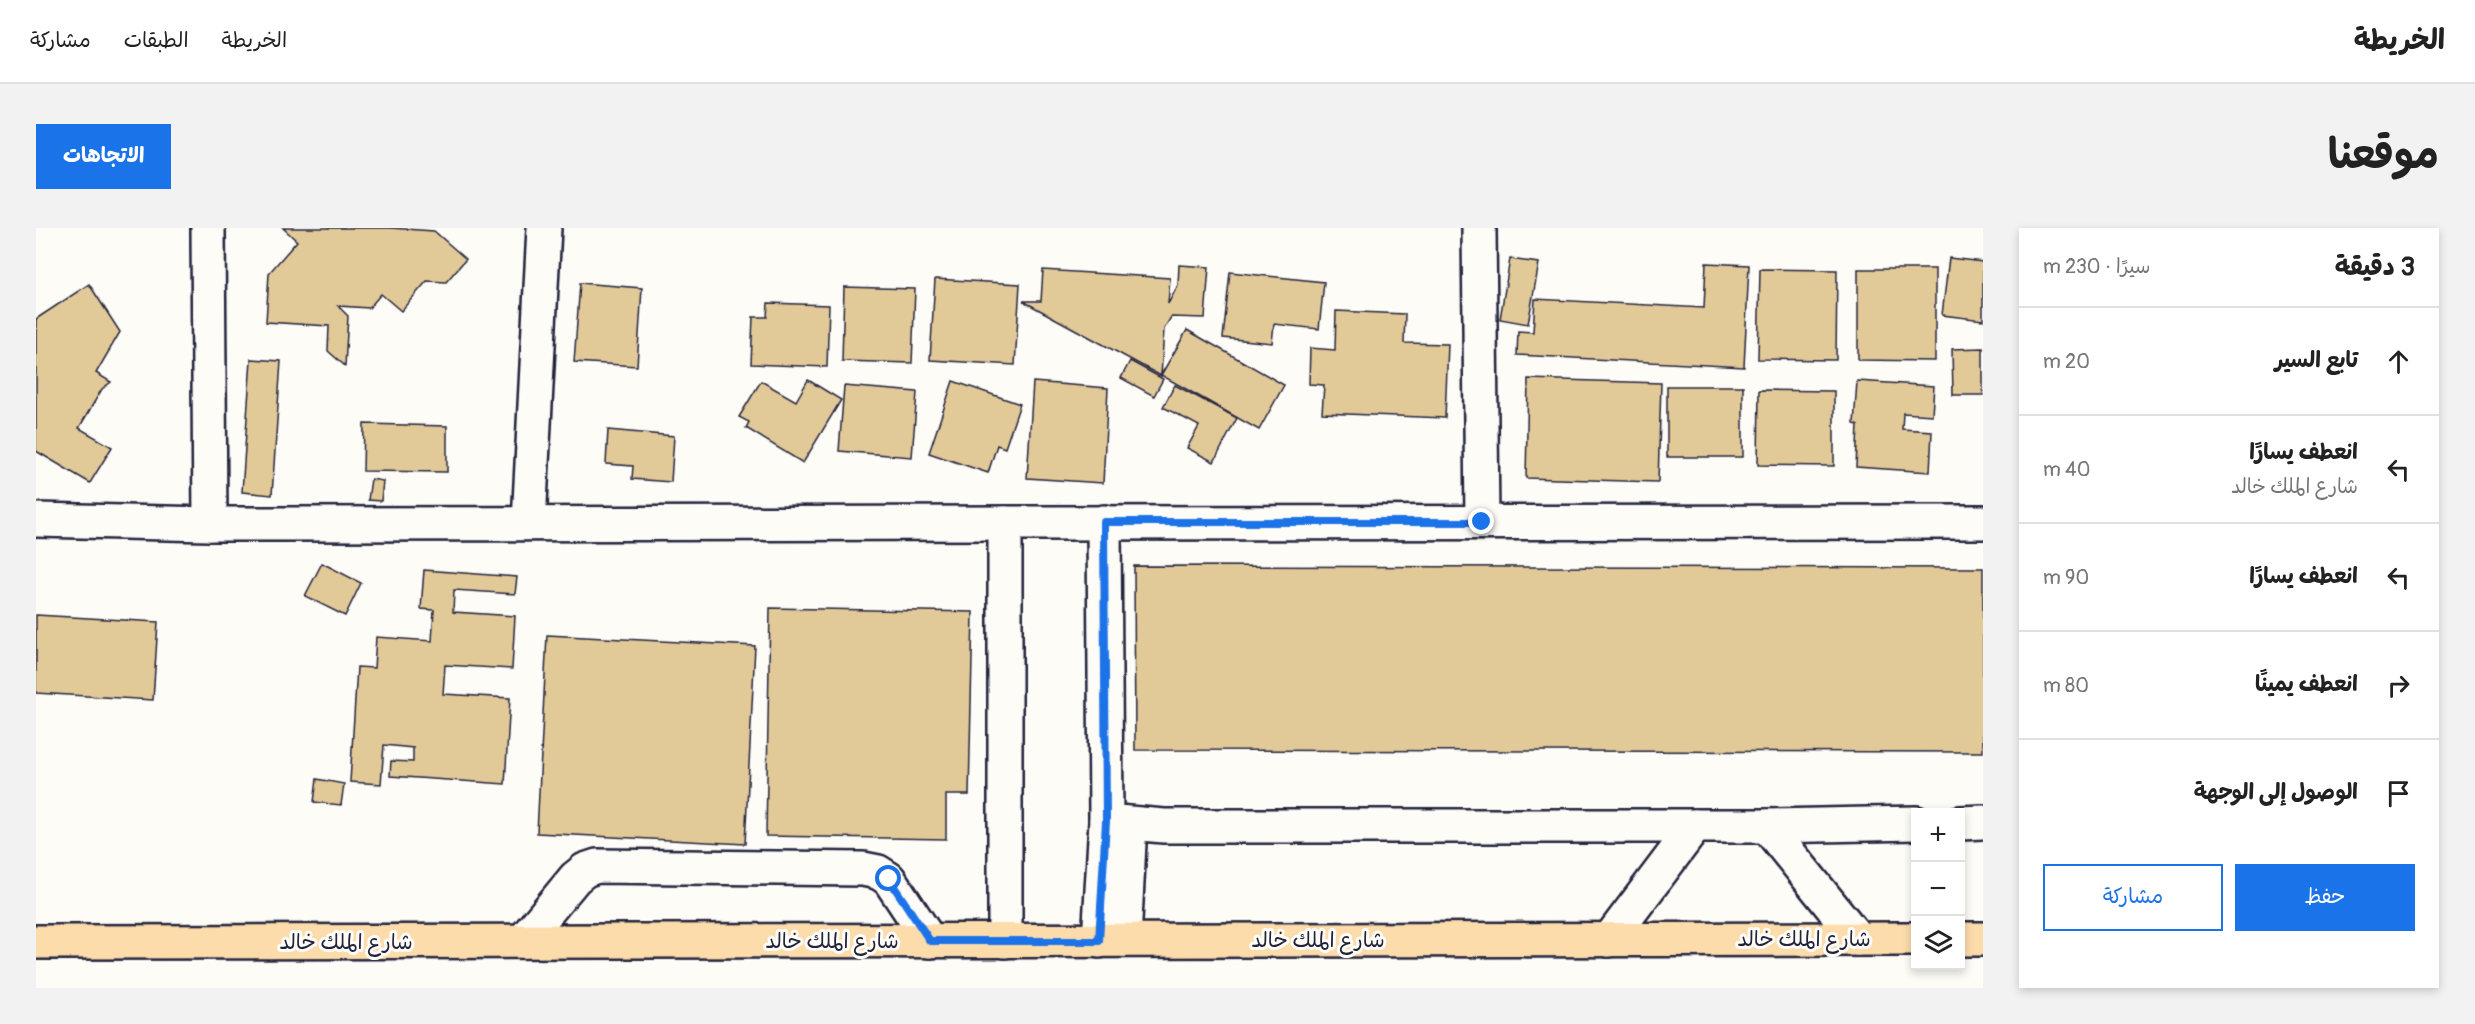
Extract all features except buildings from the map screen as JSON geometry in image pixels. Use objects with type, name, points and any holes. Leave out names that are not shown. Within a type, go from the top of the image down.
[{"type":"main road","name":"شارع الملك خالد","points":[[36,942],[1911,939]]},
{"type":"main road","points":[[1965,939],[1983,939]]},
{"type":"street","points":[[208,228],[210,524]]},
{"type":"street","points":[[529,523],[544,228]]},
{"type":"street","points":[[1479,228],[1482,522]]},
{"type":"street","points":[[36,520],[210,524],[1983,522]]},
{"type":"street","points":[[1104,522],[1118,822],[1111,940]]},
{"type":"street","points":[[1005,523],[1005,941]]},
{"type":"street","points":[[1118,822],[1695,826],[1911,823]]},
{"type":"street","points":[[1965,823],[1983,822]]},
{"type":"street","points":[[1609,940],[1695,826]]},
{"type":"street","points":[[1767,826],[1858,939]]},
{"type":"street","points":[[522,942],[575,878],[585,870],[597,866],[863,869],[878,872],[889,879],[930,941]]},
{"type":"route","points":[[889,879],[930,941],[1099,941],[1106,821],[1104,522],[1482,522]]}]
